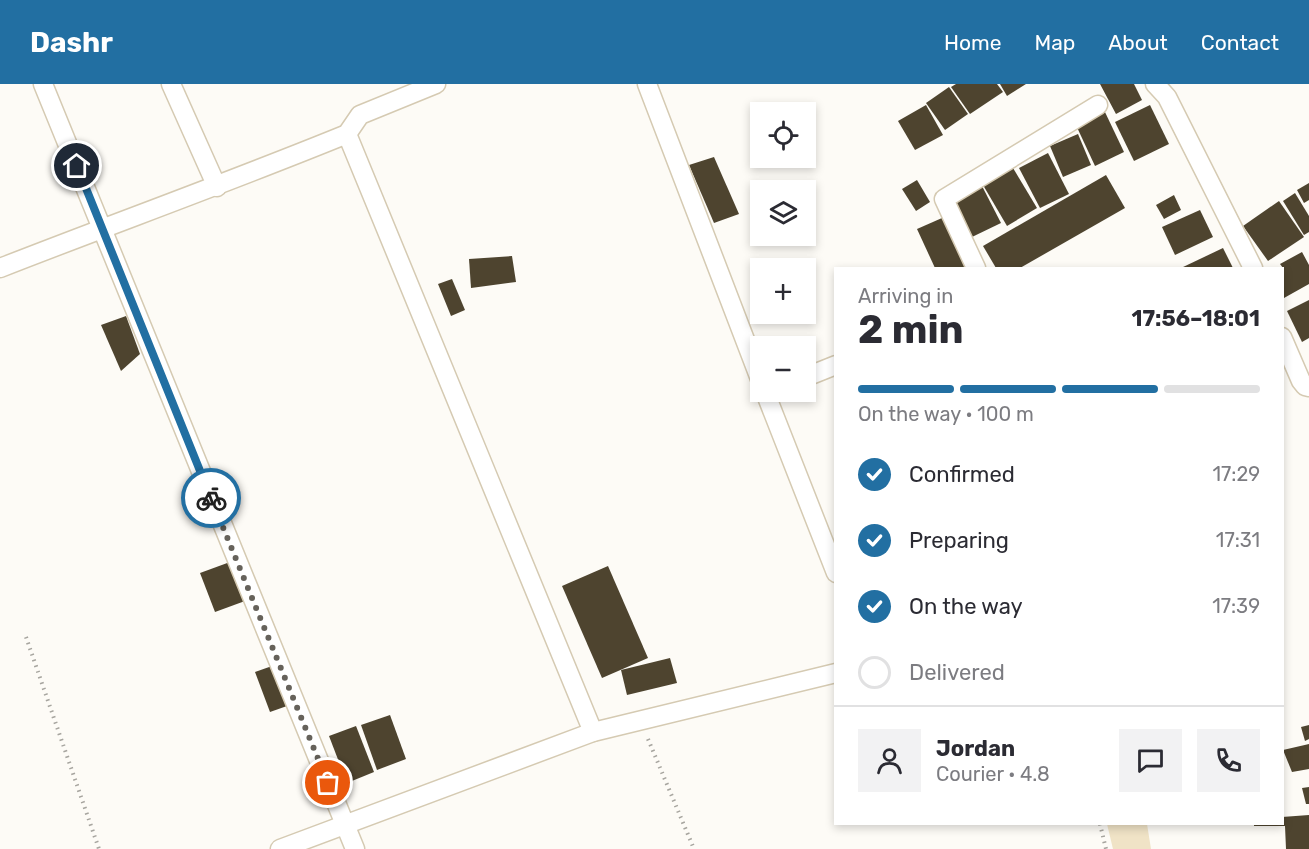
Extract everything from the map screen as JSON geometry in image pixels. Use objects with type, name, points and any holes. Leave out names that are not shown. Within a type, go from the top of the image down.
[{"type":"street","points":[[43,84],[355,849]]},
{"type":"street","points":[[171,84],[217,187]]},
{"type":"street","points":[[0,268],[102,228],[217,187],[347,134],[360,115],[436,84]]},
{"type":"street","points":[[647,84],[750,354]]},
{"type":"street","points":[[1155,84],[1167,97],[1252,267]]},
{"type":"street","points":[[976,267],[944,199],[1098,105]]},
{"type":"street","points":[[347,134],[593,732]]},
{"type":"street","points":[[1284,346],[1289,368],[1305,386],[1309,387]]},
{"type":"street","points":[[816,373],[834,366]]},
{"type":"street","points":[[770,402],[834,568]]},
{"type":"street","points":[[280,849],[593,732],[834,673]]},
{"type":"path","points":[[26,637],[99,849]]},
{"type":"path","points":[[640,720],[694,849]]},
{"type":"path","points":[[1100,825],[1107,849]]},
{"type":"shaded area","points":[[1107,825],[1147,825],[1151,849],[1113,849]]},
{"type":"building","points":[[956,84],[997,84],[1003,92],[970,114],[951,87]]},
{"type":"building","points":[[1000,84],[1026,84],[1007,96]]},
{"type":"building","points":[[1100,84],[1134,84],[1142,100],[1116,114]]},
{"type":"building","points":[[949,87],[968,114],[945,130],[926,103]]},
{"type":"building","points":[[926,105],[943,135],[915,150],[898,121]]},
{"type":"building","points":[[1150,105],[1169,144],[1134,161],[1115,122]]},
{"type":"building","points":[[1104,110],[1124,152],[1095,166],[1075,123]]},
{"type":"building","points":[[1078,134],[1091,165],[1063,177],[1050,146]]},
{"type":"building","points":[[1048,153],[1069,194],[1040,208],[1019,168]]},
{"type":"building","points":[[714,157],[739,214],[714,223],[689,165]]},
{"type":"building","points":[[1013,168],[1037,208],[1007,226],[983,185]]},
{"type":"building","points":[[1106,175],[1125,208],[1022,267],[995,267],[983,246]]},
{"type":"building","points":[[917,180],[930,202],[916,211],[902,189]]},
{"type":"building","points":[[1309,183],[1309,200],[1304,203],[1297,190]]},
{"type":"building","points":[[982,186],[1001,223],[972,237],[953,200]]},
{"type":"building","points":[[1295,193],[1309,216],[1309,232],[1304,235],[1283,201]]},
{"type":"building","points":[[1174,195],[1181,210],[1164,219],[1156,205]]},
{"type":"building","points":[[1279,201],[1304,237],[1268,261],[1243,226]]},
{"type":"building","points":[[1200,210],[1213,237],[1175,255],[1162,227]]},
{"type":"building","points":[[942,218],[967,267],[935,267],[917,229]]},
{"type":"building","points":[[1223,248],[1232,267],[1183,267]]},
{"type":"building","points":[[1302,252],[1309,265],[1309,284],[1284,298],[1284,267],[1280,264]]},
{"type":"building","points":[[512,256],[516,282],[471,288],[469,259]]},
{"type":"building","points":[[452,279],[465,310],[451,316],[438,284]]},
{"type":"building","points":[[1309,300],[1309,338],[1302,342],[1287,311]]},
{"type":"building","points":[[126,316],[140,354],[121,371],[101,325]]},
{"type":"building","points":[[230,562],[245,601],[215,612],[200,573]]},
{"type":"building","points":[[608,566],[648,658],[602,678],[562,586]]},
{"type":"building","points":[[670,658],[677,683],[627,695],[621,670]]},
{"type":"building","points":[[272,666],[287,706],[270,712],[255,672]]},
{"type":"building","points":[[390,715],[406,759],[377,770],[361,725]]},
{"type":"building","points":[[1309,725],[1309,739],[1305,741],[1301,727]]},
{"type":"building","points":[[356,726],[374,772],[347,783],[329,736]]},
{"type":"building","points":[[1309,744],[1309,769],[1292,772],[1284,750]]},
{"type":"building","points":[[1309,787],[1309,804],[1306,804],[1302,788]]},
{"type":"building","points":[[1309,815],[1309,849],[1286,849],[1285,826],[1254,826],[1284,825],[1284,817]]},
{"type":"way so far","points":[[211,498],[328,783]]},
{"type":"route","points":[[77,166],[211,498]]}]
